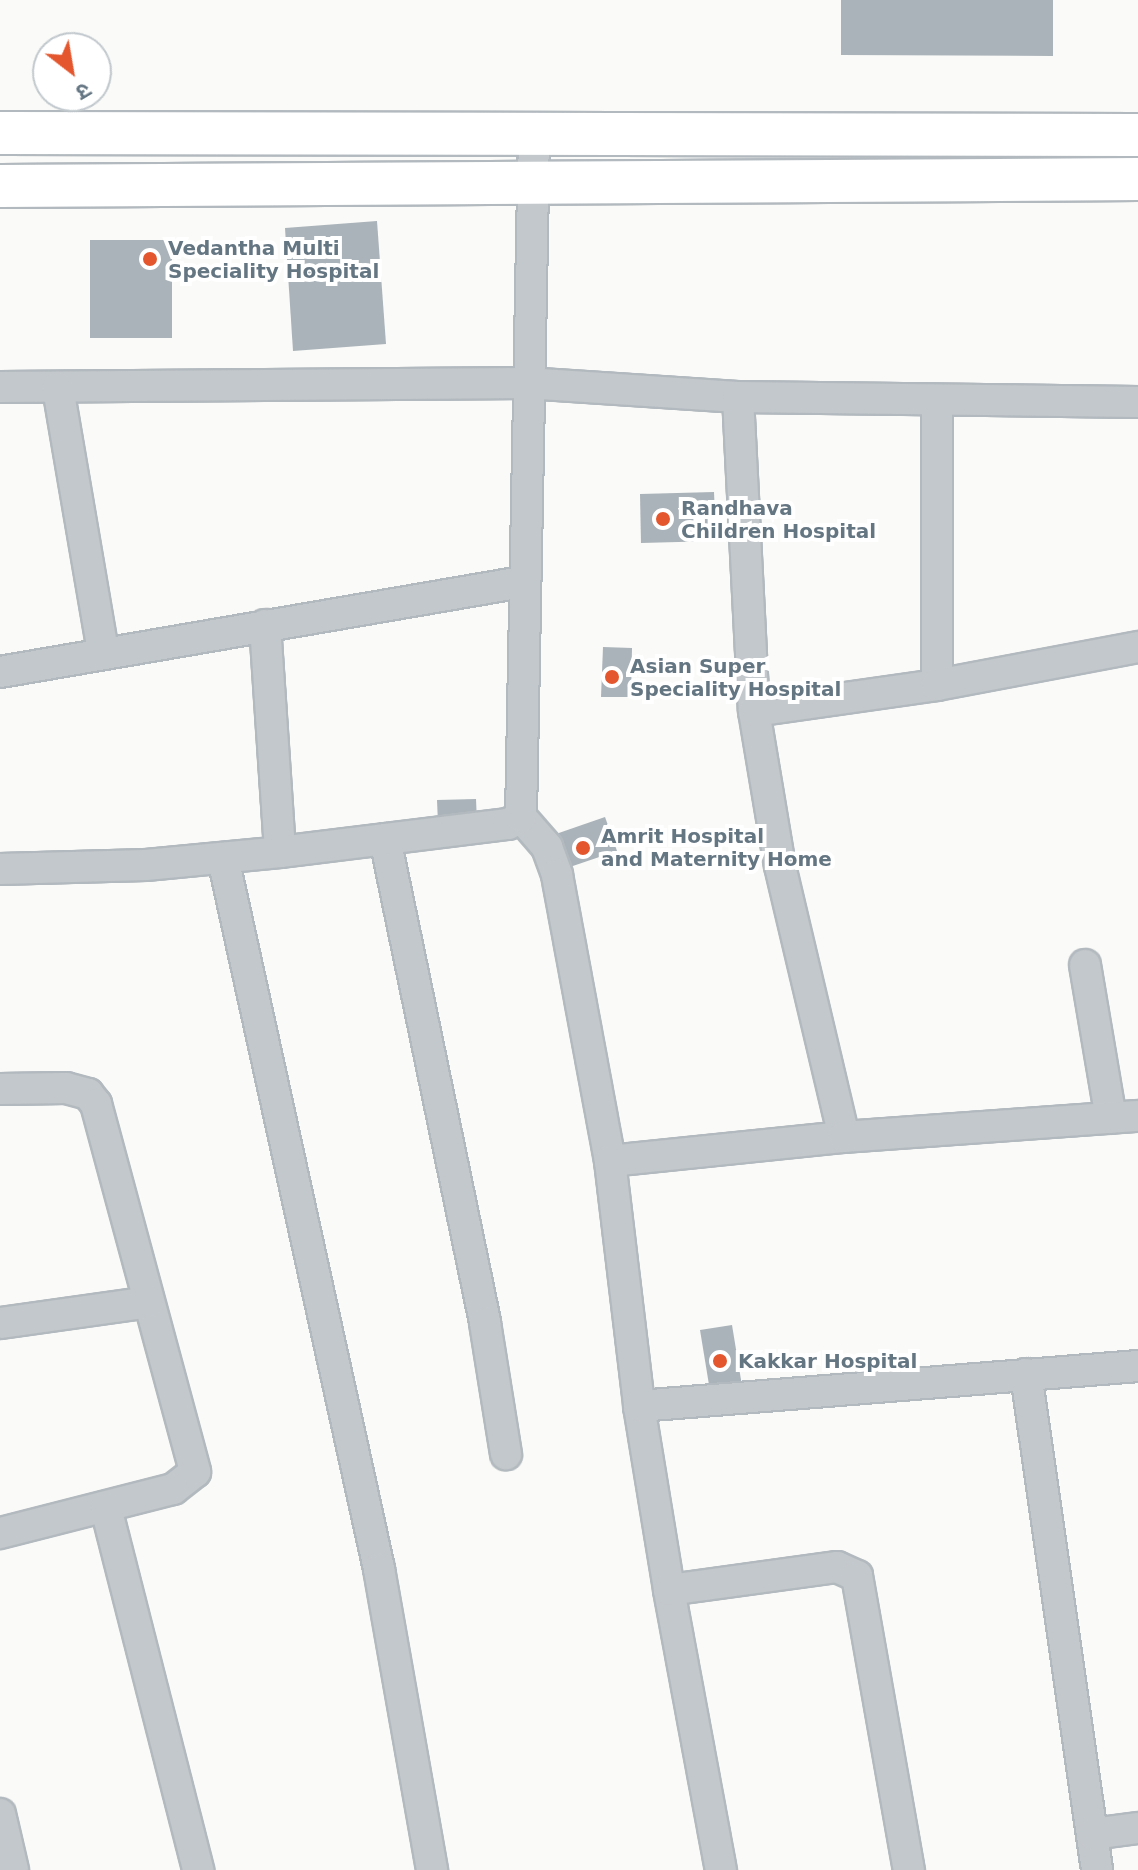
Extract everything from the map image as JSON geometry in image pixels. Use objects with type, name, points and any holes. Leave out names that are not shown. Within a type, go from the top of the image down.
[{"type":"street","points":[[534,132],[522,582],[521,817],[547,847],[557,875],[610,1161],[639,1406],[669,1590],[721,1870]]},
{"type":"street","points":[[0,133],[1138,135]]},
{"type":"street","points":[[0,186],[1138,179]]},
{"type":"street","points":[[0,387],[526,383],[738,397],[937,402],[1138,402]]},
{"type":"street","points":[[58,388],[103,652]]},
{"type":"street","points":[[738,397],[754,711],[780,866],[844,1137]]},
{"type":"street","points":[[937,402],[937,685]]},
{"type":"street","points":[[0,672],[522,582]]},
{"type":"street","points":[[265,625],[280,852]]},
{"type":"street","points":[[754,711],[937,685],[1138,647]]},
{"type":"street","points":[[0,869],[223,858],[508,824],[521,817]]},
{"type":"street","points":[[385,839],[452,1154],[506,1454]]},
{"type":"street","points":[[223,858],[379,1569],[432,1870]]},
{"type":"street","points":[[610,1161],[844,1137],[1124,1117],[1085,965]]},
{"type":"street","points":[[0,1089],[66,1088],[88,1094],[96,1104],[195,1472],[173,1489],[0,1533]]},
{"type":"street","points":[[0,1323],[149,1302]]},
{"type":"street","points":[[639,1406],[1138,1366]]},
{"type":"street","points":[[1026,1374],[1097,1870]]},
{"type":"street","points":[[106,1508],[198,1870]]},
{"type":"street","points":[[669,1590],[837,1567],[857,1576],[909,1870]]},
{"type":"street","points":[[0,1814],[13,1870]]},
{"type":"street","points":[[1093,1834],[1138,1828]]},
{"type":"building","points":[[841,0],[1053,0],[1053,56],[841,55]]},
{"type":"building","points":[[377,221],[386,344],[293,351],[285,228]]},
{"type":"building","points":[[90,240],[172,240],[172,338],[90,338]]},
{"type":"building","points":[[714,492],[716,541],[641,543],[640,494]]},
{"type":"building","points":[[603,647],[632,648],[631,697],[601,697]]},
{"type":"building","points":[[476,799],[477,823],[438,824],[437,800]]},
{"type":"building","points":[[605,817],[617,851],[564,869],[553,835]]},
{"type":"building","points":[[732,1325],[742,1386],[710,1391],[700,1330]]},
{"type":"place","name":"Vedantha Multi Speciality Hospital","points":[[150,259]]},
{"type":"place","name":"Randhava Children Hospital","points":[[663,519]]},
{"type":"place","name":"Asian Super Speciality Hospital","points":[[612,677]]},
{"type":"place","name":"Amrit Hospital and Maternity Home","points":[[583,848]]},
{"type":"place","name":"Kakkar Hospital","points":[[720,1361]]}]
